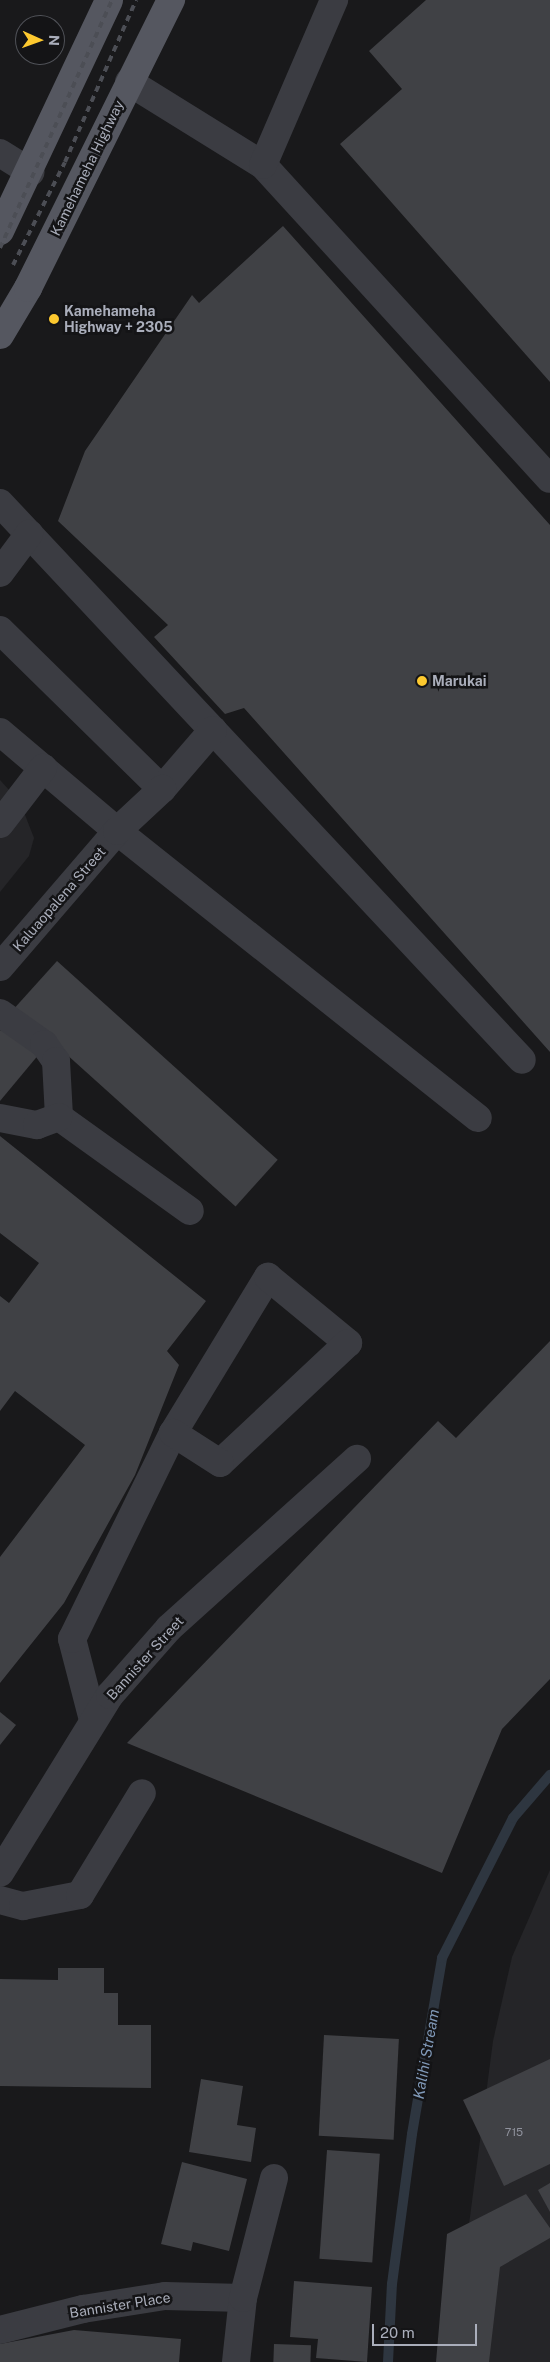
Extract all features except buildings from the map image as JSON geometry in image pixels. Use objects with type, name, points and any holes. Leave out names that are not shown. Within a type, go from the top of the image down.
[{"type":"main road","points":[[0,231],[30,172],[109,0]]},
{"type":"main road","name":"Kamehameha Highway","points":[[0,335],[28,288],[171,0]]},
{"type":"street","points":[[263,165],[334,0]]},
{"type":"street","points":[[129,82],[263,165],[550,479]]},
{"type":"street","points":[[0,153],[30,172]]},
{"type":"street","points":[[0,503],[522,1060]]},
{"type":"street","points":[[0,573],[29,534]]},
{"type":"street","points":[[0,630],[162,789]]},
{"type":"street","name":"Kaluaopalena Street","points":[[0,967],[117,831],[162,789],[213,730]]},
{"type":"street","points":[[0,732],[117,831],[478,1118]]},
{"type":"street","points":[[0,824],[43,768]]},
{"type":"street","points":[[0,1013],[44,1044],[56,1061],[59,1117]]},
{"type":"street","points":[[0,1118],[37,1125],[59,1117]]},
{"type":"street","points":[[59,1117],[190,1212]]},
{"type":"street","points":[[93,1720],[72,1640],[173,1433],[268,1277],[348,1343],[220,1463],[173,1433]]},
{"type":"street","name":"Bannister Street","points":[[0,1873],[93,1720],[169,1628],[357,1459]]},
{"type":"street","points":[[0,1900],[23,1906],[80,1895],[142,1793]]},
{"type":"street","points":[[236,2362],[243,2298],[274,2178]]},
{"type":"street","name":"Bannister Place","points":[[0,2330],[83,2309],[165,2296],[243,2298]]},
{"type":"shaded area","points":[[0,780],[20,802],[34,838],[29,856],[0,892]]},
{"type":"shaded area","points":[[550,1870],[550,2362],[451,2362],[493,2041],[512,1957]]},
{"type":"waterway","name":"Kalihi Stream","points":[[388,2362],[392,2284],[412,2134],[442,1958],[513,1818],[550,1775]]},
{"type":"railway","points":[[0,248],[112,0]]},
{"type":"railway","points":[[13,265],[65,162],[136,0]]},
{"type":"place","name":"Kamehameha Highway + 2305","points":[[54,319]]},
{"type":"place","name":"Marukai","points":[[422,681]]}]
